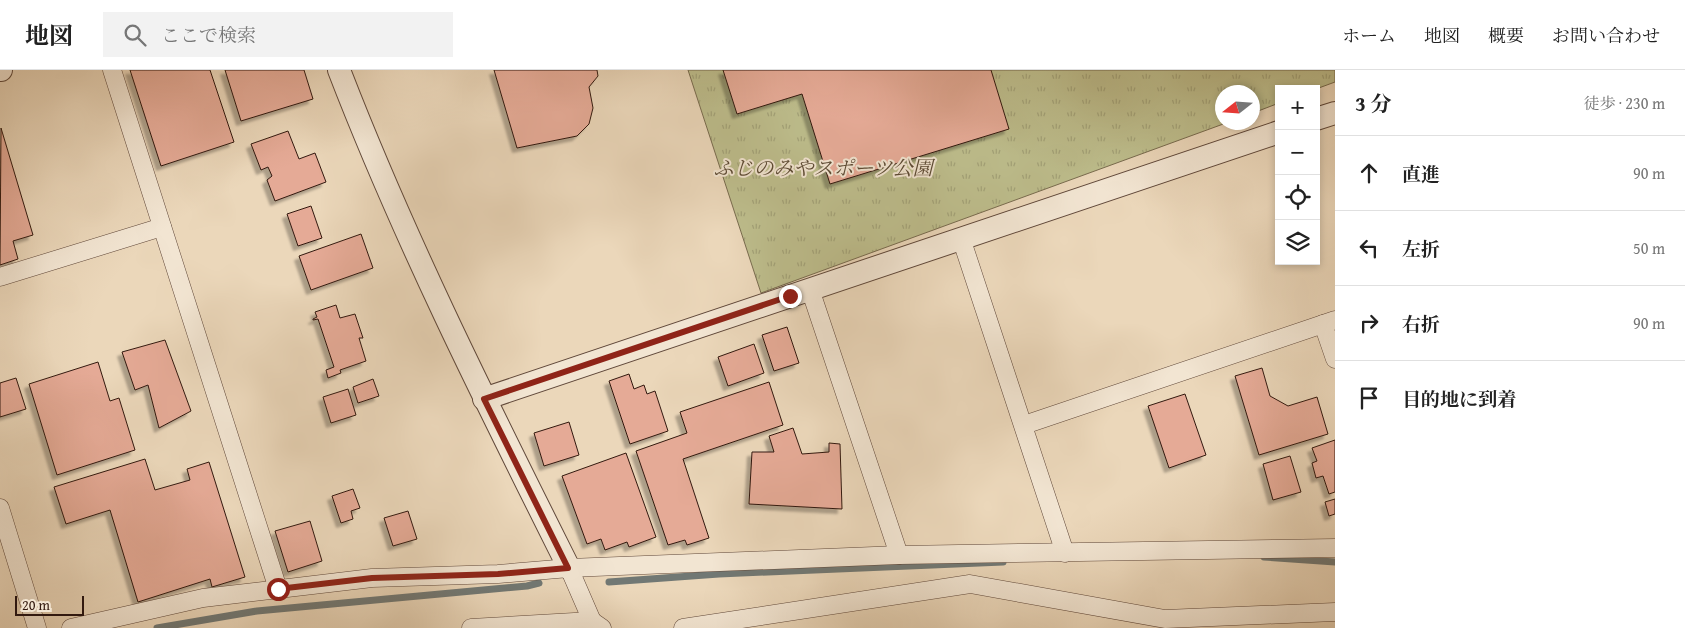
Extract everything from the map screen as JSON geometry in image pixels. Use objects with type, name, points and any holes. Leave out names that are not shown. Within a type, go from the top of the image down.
[{"type":"street","points":[[112,70],[278,589]]},
{"type":"street","points":[[339,70],[370,150],[484,399],[568,568],[593,626],[471,628]]},
{"type":"street","points":[[1320,118],[1335,113]]},
{"type":"street","points":[[484,399],[1275,133]]},
{"type":"street","points":[[0,277],[162,227]]},
{"type":"street","points":[[961,238],[1065,553]]},
{"type":"street","points":[[810,289],[899,555]]},
{"type":"street","points":[[1024,425],[1329,322],[1335,359]]},
{"type":"street","points":[[0,508],[37,628]]},
{"type":"street","points":[[71,628],[203,598],[372,578],[899,555],[1335,548]]},
{"type":"street","points":[[683,628],[970,584],[1165,619],[1335,612]]},
{"type":"green space","name":"ふじのみやスポーツ公園","points":[[688,70],[1335,70],[1335,82],[1320,88],[1320,85],[1275,85],[1275,105],[1260,110],[1260,85],[1215,85],[1215,127],[761,293]]},
{"type":"building","points":[[130,70],[210,70],[234,142],[161,166]]},
{"type":"building","points":[[225,70],[304,70],[313,99],[241,121]]},
{"type":"building","points":[[494,70],[597,70],[598,76],[589,87],[593,108],[589,124],[577,136],[517,148]]},
{"type":"building","points":[[723,70],[991,70],[1009,129],[830,184],[802,94],[737,114]]},
{"type":"building","points":[[1,128],[33,235],[13,241],[18,259],[0,265]]},
{"type":"building","points":[[288,131],[299,159],[315,153],[326,182],[275,201],[267,180],[272,176],[268,167],[261,170],[251,144]]},
{"type":"building","points":[[311,206],[322,238],[298,246],[287,214]]},
{"type":"building","points":[[361,234],[373,268],[311,290],[299,256]]},
{"type":"building","points":[[336,305],[340,318],[355,314],[363,338],[359,338],[366,361],[340,370],[341,373],[328,378],[326,370],[334,367],[318,319],[313,319],[317,317],[315,312]]},
{"type":"building","points":[[787,327],[799,363],[774,371],[762,335]]},
{"type":"building","points":[[165,340],[191,411],[159,428],[148,385],[135,390],[122,352]]},
{"type":"building","points":[[754,344],[764,373],[728,386],[718,357]]},
{"type":"building","points":[[98,362],[110,401],[119,398],[135,450],[57,475],[29,384]]},
{"type":"building","points":[[1262,368],[1270,396],[1288,406],[1317,397],[1328,434],[1259,455],[1235,376]]},
{"type":"building","points":[[629,374],[634,389],[644,385],[647,394],[655,391],[668,431],[630,444],[609,381]]},
{"type":"building","points":[[16,378],[26,409],[0,417],[0,383]]},
{"type":"building","points":[[373,379],[379,396],[358,403],[353,387]]},
{"type":"building","points":[[769,382],[783,425],[683,459],[709,538],[687,545],[685,540],[668,545],[636,451],[687,433],[680,412]]},
{"type":"building","points":[[348,389],[356,415],[331,423],[323,397]]},
{"type":"building","points":[[1185,394],[1206,455],[1169,468],[1148,406]]},
{"type":"building","points":[[569,422],[579,455],[544,466],[534,433]]},
{"type":"building","points":[[793,428],[802,454],[829,452],[829,443],[840,444],[842,509],[749,504],[752,452],[774,452],[769,436]]},
{"type":"building","points":[[1335,440],[1335,492],[1329,494],[1323,476],[1316,478],[1312,463],[1317,461],[1312,448]]},
{"type":"building","points":[[626,453],[656,537],[629,547],[627,542],[605,550],[601,539],[587,544],[562,476]]},
{"type":"building","points":[[1290,456],[1301,492],[1273,500],[1263,464]]},
{"type":"building","points":[[145,459],[155,490],[190,480],[187,469],[209,462],[245,577],[212,587],[210,579],[138,602],[110,510],[66,524],[54,487]]},
{"type":"building","points":[[353,489],[360,508],[351,511],[353,519],[341,523],[332,496]]},
{"type":"building","points":[[1335,499],[1335,514],[1329,516],[1325,502]]},
{"type":"building","points":[[408,511],[417,539],[393,546],[384,518]]},
{"type":"building","points":[[310,521],[322,561],[288,572],[275,531]]},
{"type":"waterway","points":[[1264,557],[1335,562]]},
{"type":"waterway","points":[[609,582],[719,574],[1003,562]]},
{"type":"waterway","points":[[157,628],[257,611],[527,586],[539,583]]},
{"type":"route","points":[[278,589],[372,578],[498,574],[568,568],[484,399],[790,296]]}]
